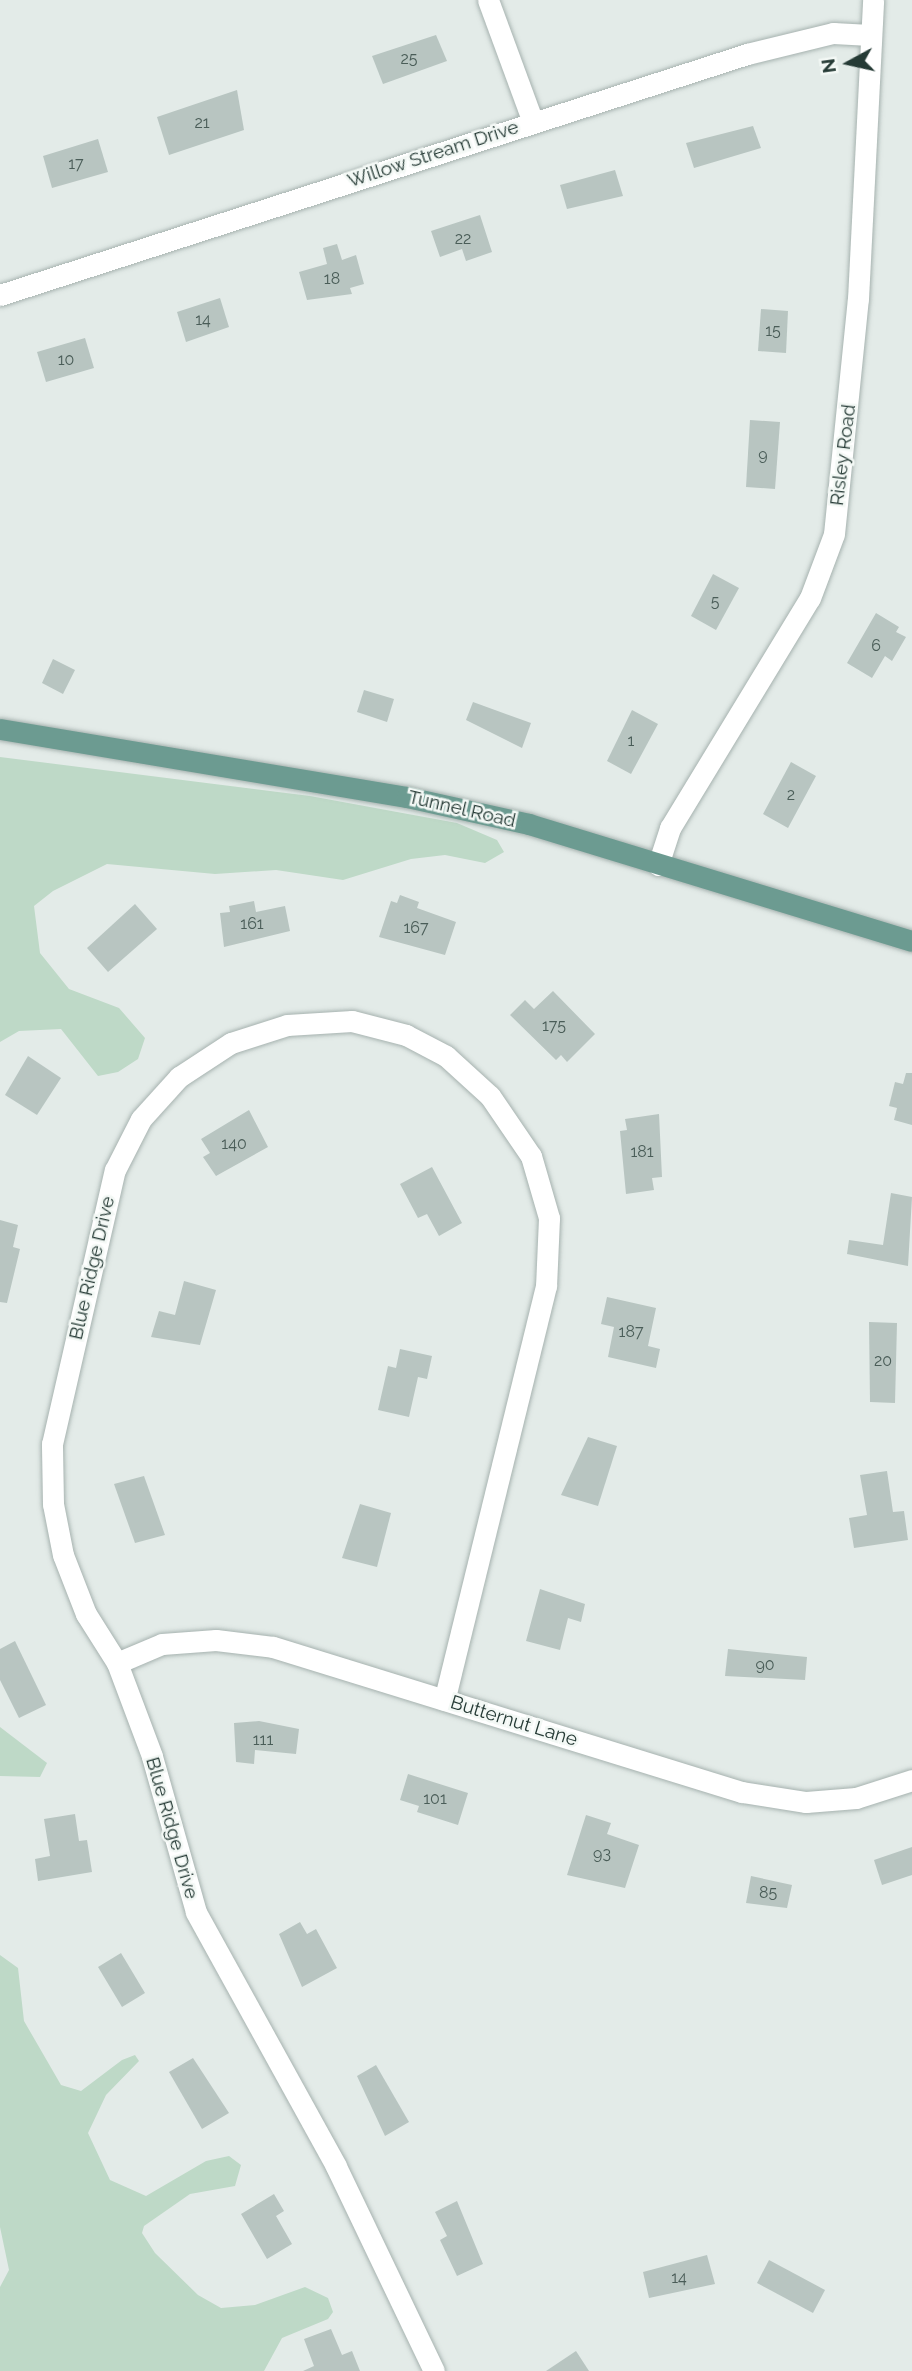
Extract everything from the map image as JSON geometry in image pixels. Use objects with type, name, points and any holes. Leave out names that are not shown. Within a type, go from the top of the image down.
[{"type":"main road","name":"Tunnel Road","points":[[0,729],[407,797],[529,824],[912,941]]},
{"type":"street","points":[[488,0],[533,121]]},
{"type":"street","name":"Risley Road","points":[[658,865],[670,828],[810,598],[834,534],[858,299],[873,0]]},
{"type":"street","name":"Willow Stream Drive","points":[[0,295],[747,54],[833,33],[870,35]]},
{"type":"street","name":"Blue Ridge Drive","points":[[434,2371],[336,2166],[196,1912],[152,1756],[117,1663],[86,1614],[63,1555],[53,1504],[51,1444],[115,1170],[141,1119],[179,1077],[231,1043],[287,1025],[352,1021],[405,1035],[446,1056],[490,1096],[531,1156],[549,1218],[546,1286],[444,1700]]},
{"type":"street","name":"Butternut Lane","points":[[117,1663],[162,1644],[216,1640],[273,1647],[755,1794],[806,1802],[856,1798],[912,1780]]},
{"type":"green space","points":[[0,757],[310,796],[457,823],[497,840],[504,852],[485,863],[445,855],[411,859],[343,880],[276,870],[215,874],[107,864],[53,891],[34,906],[40,953],[69,989],[119,1008],[145,1038],[138,1059],[118,1072],[98,1076],[61,1029],[19,1031],[0,1042]]},
{"type":"green space","points":[[0,1727],[47,1763],[40,1777],[0,1776]]},
{"type":"green space","points":[[0,1955],[18,1968],[24,2021],[61,2085],[81,2091],[122,2060],[135,2055],[139,2061],[106,2095],[88,2133],[110,2180],[146,2196],[206,2161],[229,2156],[241,2165],[235,2186],[190,2194],[144,2226],[142,2233],[155,2253],[198,2295],[221,2308],[255,2305],[305,2287],[328,2298],[333,2312],[328,2319],[282,2338],[264,2371],[0,2371],[0,2287],[9,2270],[0,2227]]},
{"type":"building","points":[[436,35],[447,61],[383,84],[372,56]]},
{"type":"building","points":[[237,90],[244,130],[169,155],[157,117]]},
{"type":"building","points":[[753,126],[761,148],[694,168],[686,143]]},
{"type":"building","points":[[98,139],[108,172],[52,188],[43,156]]},
{"type":"building","points":[[615,170],[623,196],[567,209],[560,185]]},
{"type":"building","points":[[480,215],[492,252],[466,261],[462,249],[440,257],[431,231]]},
{"type":"building","points":[[337,244],[342,260],[356,255],[364,284],[350,288],[352,294],[307,300],[299,272],[327,264],[323,248]]},
{"type":"building","points":[[220,298],[229,327],[186,342],[177,312]]},
{"type":"building","points":[[761,309],[788,311],[786,353],[758,351]]},
{"type":"building","points":[[85,338],[94,368],[46,382],[37,352]]},
{"type":"building","points":[[750,420],[780,422],[775,489],[746,487]]},
{"type":"building","points":[[713,574],[739,588],[716,630],[691,616]]},
{"type":"building","points":[[876,613],[899,627],[896,632],[906,637],[892,661],[885,656],[872,678],[847,663]]},
{"type":"building","points":[[53,659],[75,670],[63,694],[42,683]]},
{"type":"building","points":[[364,690],[394,699],[387,722],[357,712]]},
{"type":"building","points":[[473,702],[531,723],[522,748],[466,720]]},
{"type":"building","points":[[632,710],[658,724],[631,774],[607,761]]},
{"type":"building","points":[[791,762],[816,776],[788,828],[763,814]]},
{"type":"building","points":[[400,895],[419,902],[417,908],[456,922],[445,955],[379,937],[391,901],[397,903]]},
{"type":"building","points":[[254,901],[256,912],[285,906],[290,931],[224,947],[220,913],[230,912],[229,906]]},
{"type":"building","points":[[135,904],[157,929],[108,972],[87,948]]},
{"type":"building","points":[[553,991],[595,1034],[567,1062],[561,1055],[556,1060],[510,1015],[525,1000],[534,1009]]},
{"type":"building","points":[[28,1056],[61,1078],[37,1115],[5,1095]]},
{"type":"building","points":[[906,1073],[912,1073],[912,1125],[894,1120],[897,1108],[889,1106],[895,1082],[903,1084]]},
{"type":"building","points":[[249,1110],[268,1147],[216,1176],[203,1157],[210,1153],[201,1139]]},
{"type":"building","points":[[659,1114],[662,1177],[652,1178],[654,1190],[626,1194],[620,1131],[627,1130],[625,1119]]},
{"type":"building","points":[[432,1167],[462,1223],[439,1236],[427,1214],[418,1218],[400,1184]]},
{"type":"building","points":[[891,1193],[912,1197],[908,1266],[847,1254],[849,1240],[883,1245]]},
{"type":"building","points":[[0,1220],[18,1225],[13,1247],[20,1249],[7,1303],[0,1302]]},
{"type":"building","points":[[184,1281],[216,1290],[200,1345],[151,1337],[159,1311],[175,1315]]},
{"type":"building","points":[[607,1297],[656,1308],[648,1346],[660,1349],[656,1368],[608,1357],[614,1327],[601,1324]]},
{"type":"building","points":[[869,1322],[897,1323],[895,1403],[870,1402]]},
{"type":"building","points":[[400,1349],[432,1356],[427,1379],[418,1377],[409,1417],[378,1410],[388,1366],[396,1368]]},
{"type":"building","points":[[588,1437],[617,1446],[598,1506],[561,1495]]},
{"type":"building","points":[[887,1471],[893,1512],[904,1511],[908,1540],[854,1548],[849,1518],[867,1515],[860,1475]]},
{"type":"building","points":[[144,1476],[165,1535],[135,1543],[114,1484]]},
{"type":"building","points":[[360,1504],[391,1513],[377,1567],[342,1558]]},
{"type":"building","points":[[540,1589],[585,1604],[581,1622],[568,1618],[560,1650],[526,1641]]},
{"type":"building","points":[[15,1641],[46,1705],[19,1718],[0,1680],[0,1649]]},
{"type":"building","points":[[728,1649],[807,1657],[805,1680],[725,1676]]},
{"type":"building","points":[[259,1721],[299,1729],[296,1754],[255,1750],[254,1764],[236,1762],[234,1723]]},
{"type":"building","points":[[408,1774],[468,1793],[458,1825],[417,1812],[419,1806],[400,1800]]},
{"type":"building","points":[[75,1814],[79,1841],[87,1840],[92,1872],[38,1881],[35,1859],[50,1856],[44,1819]]},
{"type":"building","points":[[586,1815],[611,1823],[607,1834],[639,1845],[625,1888],[567,1875]]},
{"type":"building","points":[[912,1847],[912,1875],[882,1885],[874,1860]]},
{"type":"building","points":[[751,1876],[792,1885],[787,1908],[746,1903]]},
{"type":"building","points":[[300,1922],[307,1934],[316,1929],[337,1968],[302,1987],[279,1934]]},
{"type":"building","points":[[121,1953],[145,1993],[122,2007],[98,1967]]},
{"type":"building","points":[[193,2058],[229,2113],[202,2129],[169,2072]]},
{"type":"building","points":[[376,2065],[409,2122],[385,2136],[357,2076]]},
{"type":"building","points":[[274,2194],[284,2211],[276,2216],[292,2244],[267,2259],[241,2214]]},
{"type":"building","points":[[457,2201],[483,2264],[457,2276],[440,2240],[447,2236],[435,2212]]},
{"type":"building","points":[[707,2255],[715,2284],[649,2298],[643,2272]]},
{"type":"building","points":[[769,2260],[825,2290],[813,2313],[757,2283]]},
{"type":"building","points":[[331,2329],[342,2355],[352,2351],[360,2371],[303,2371],[314,2366],[304,2339]]},
{"type":"building","points":[[576,2351],[589,2371],[546,2371]]}]
